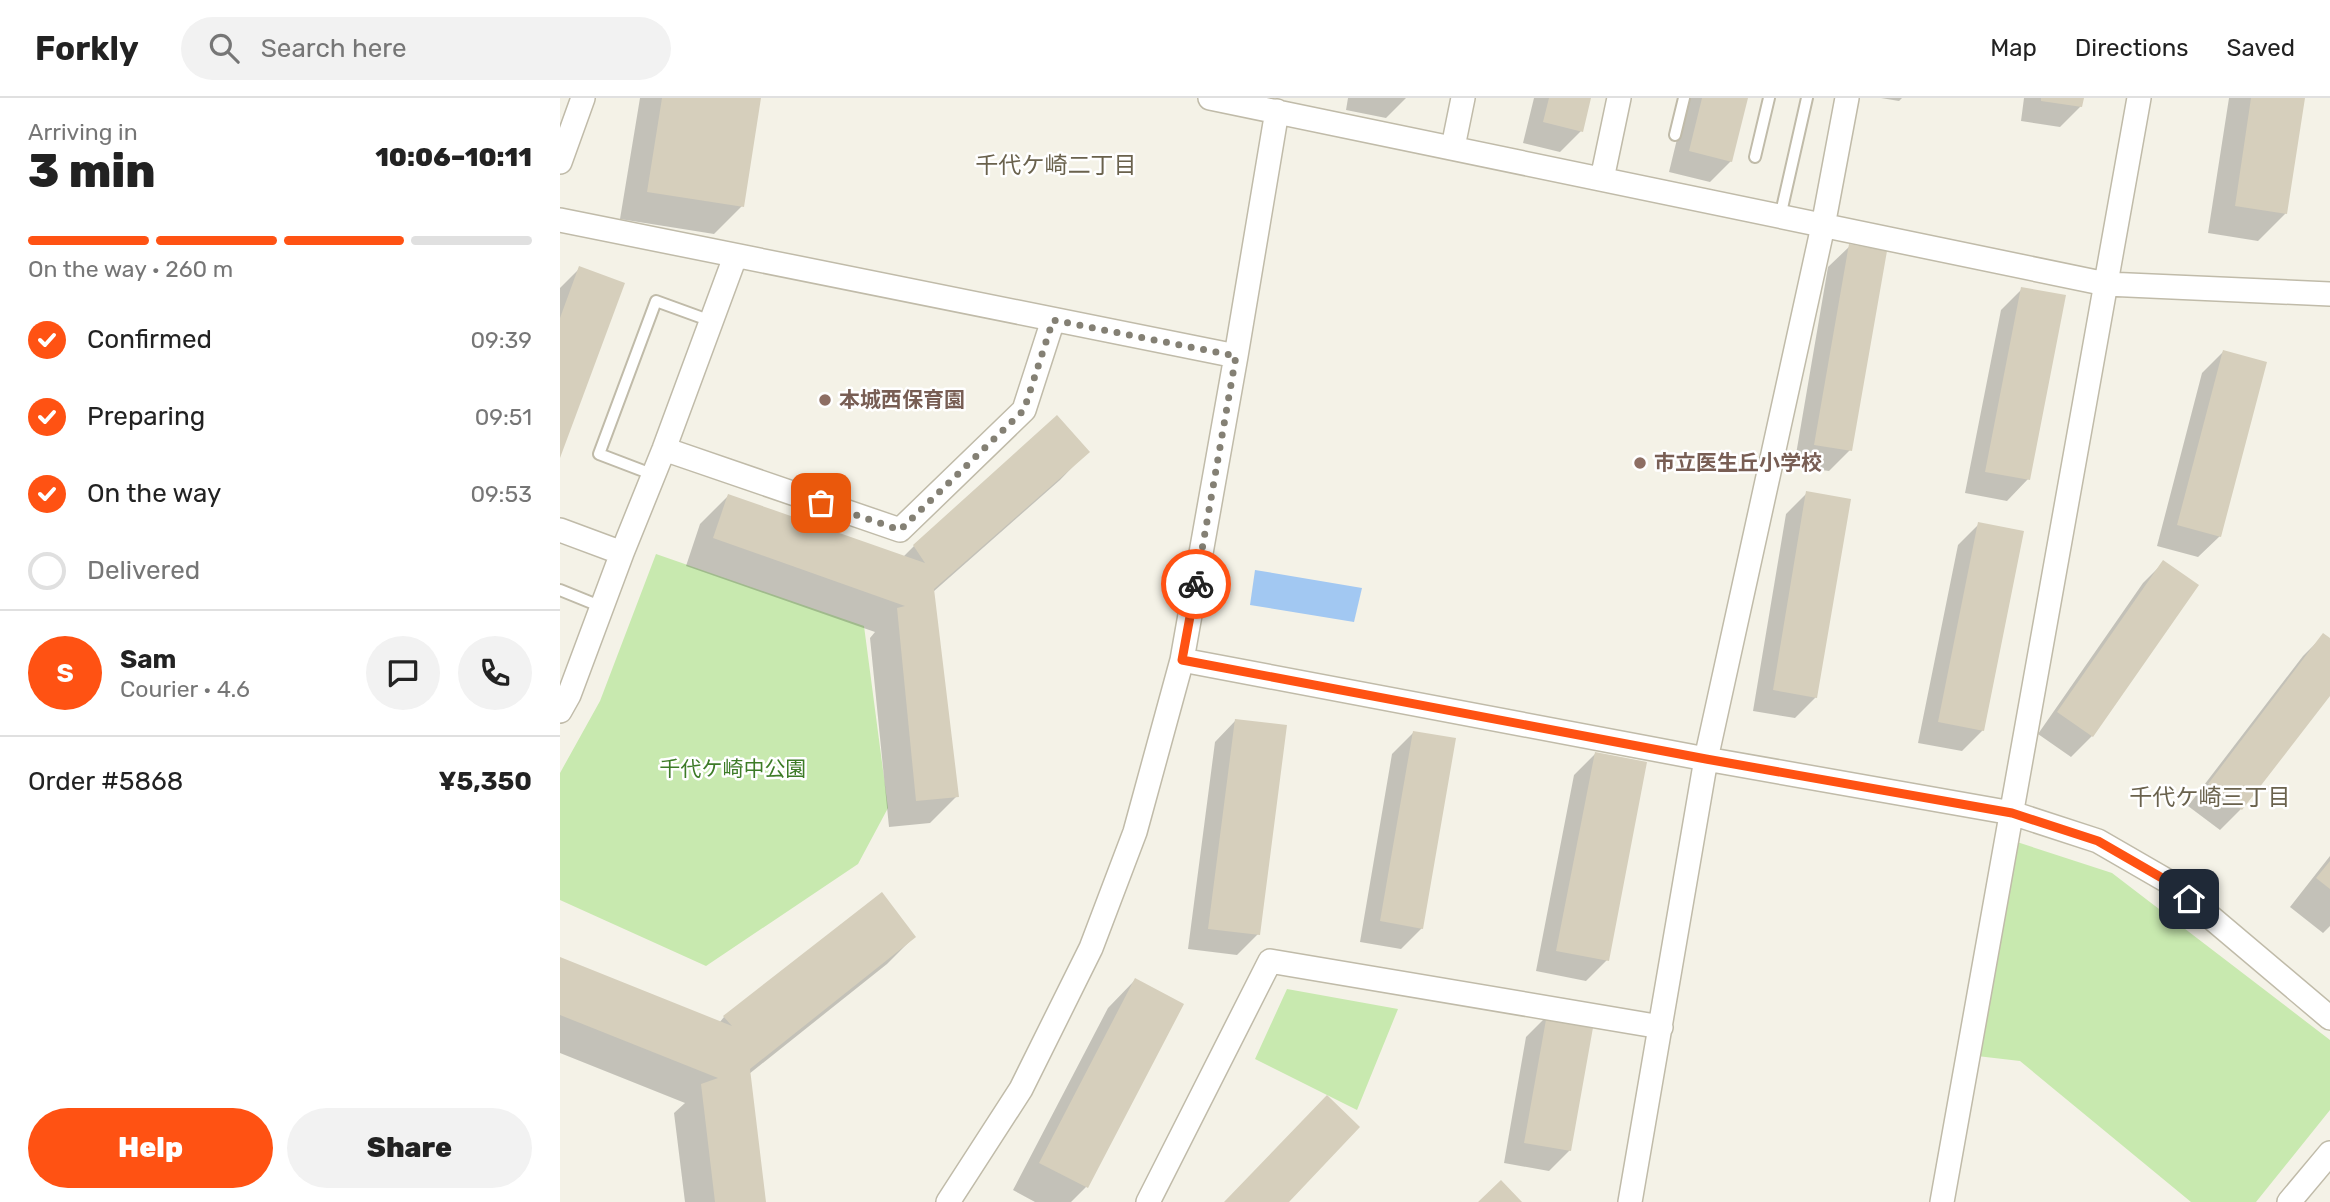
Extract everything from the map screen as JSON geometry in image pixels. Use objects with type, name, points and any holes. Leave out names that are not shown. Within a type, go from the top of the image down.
[{"type":"street","points":[[560,162],[583,98]]},
{"type":"street","points":[[1210,98],[1282,107],[1453,147],[2106,284],[2330,294]]},
{"type":"street","points":[[1453,147],[1463,98]]},
{"type":"street","points":[[1602,178],[1619,98]]},
{"type":"street","points":[[1630,1202],[1706,759],[1823,226],[1847,98]]},
{"type":"street","points":[[1941,1202],[2139,98]]},
{"type":"street","points":[[948,1202],[1021,1089],[1091,948],[1135,832],[1182,660],[1282,107]]},
{"type":"street","points":[[560,220],[1236,356]]},
{"type":"street","points":[[560,711],[569,695],[654,475],[735,257]]},
{"type":"street","points":[[664,449],[900,530],[1024,410],[1053,320]]},
{"type":"street","points":[[560,530],[622,553]]},
{"type":"street","points":[[1182,660],[1706,759],[2012,813],[2098,841],[2169,882],[2330,1018]]},
{"type":"street","points":[[1147,1202],[1270,961],[1661,1027]]},
{"type":"street","points":[[2289,1202],[2330,1153]]},
{"type":"lane","points":[[1675,135],[1684,98]]},
{"type":"lane","points":[[1755,157],[1769,98]]},
{"type":"lane","points":[[1780,217],[1807,98]]},
{"type":"lane","points":[[654,475],[599,454],[656,301],[711,321]]},
{"type":"lane","points":[[560,590],[602,607]]},
{"type":"green space","name":"千代ケ崎中公園","points":[[656,554],[864,626],[888,808],[858,864],[706,966],[560,900],[560,773],[600,701]]},
{"type":"green space","points":[[2017,842],[2112,873],[2330,1040],[2330,1110],[2256,1202],[2191,1202],[2020,1061],[1977,1056]]},
{"type":"green space","points":[[1287,989],[1398,1009],[1357,1110],[1255,1059]]},
{"type":"water","points":[[1255,570],[1362,588],[1354,622],[1250,605]]},
{"type":"building","points":[[662,98],[761,98],[744,207],[647,192]]},
{"type":"building","points":[[1549,98],[1591,98],[1583,132],[1543,122]]},
{"type":"building","points":[[1702,98],[1748,98],[1732,162],[1689,151]]},
{"type":"building","points":[[2041,98],[2084,98],[2082,107],[2041,101]]},
{"type":"building","points":[[2251,98],[2305,98],[2287,214],[2235,206]]},
{"type":"building","points":[[1849,244],[1887,251],[1852,451],[1814,445]]},
{"type":"building","points":[[579,266],[625,283],[560,458],[560,318]]},
{"type":"building","points":[[2021,287],[2066,295],[2030,480],[1985,472]]},
{"type":"building","points":[[2223,350],[2267,362],[2221,537],[2177,525]]},
{"type":"building","points":[[1057,415],[1090,452],[934,589],[959,797],[916,801],[897,608],[905,606],[713,538],[728,494],[925,563],[913,545]]},
{"type":"building","points":[[1806,491],[1851,499],[1817,698],[1773,690]]},
{"type":"building","points":[[1978,522],[2024,531],[1984,731],[1938,722]]},
{"type":"building","points":[[2163,560],[2199,585],[2093,737],[2057,712]]},
{"type":"building","points":[[2323,633],[2330,638],[2330,696],[2242,810],[2208,784]]},
{"type":"building","points":[[1235,719],[1287,725],[1260,935],[1208,929]]},
{"type":"building","points":[[1413,731],[1456,738],[1423,929],[1380,921]]},
{"type":"building","points":[[1595,752],[1647,762],[1609,961],[1556,951]]},
{"type":"building","points":[[2330,861],[2330,889],[2316,878]]},
{"type":"building","points":[[882,892],[916,937],[750,1069],[766,1202],[715,1202],[701,1084],[718,1078],[560,1015],[560,957],[732,1026],[723,1016]]},
{"type":"building","points":[[1135,978],[1184,1004],[1088,1188],[1039,1163]]},
{"type":"building","points":[[1547,1014],[1594,1022],[1571,1151],[1524,1143]]},
{"type":"building","points":[[1327,1095],[1360,1127],[1289,1202],[1224,1202]]},
{"type":"building","points":[[1501,1180],[1522,1202],[1478,1202]]},
{"type":"way so far","points":[[821,503],[900,530],[1024,410],[1053,320],[1236,356],[1196,584]]},
{"type":"place","name":"本城西保育園","points":[[825,400]]},
{"type":"place","name":"市立医生丘小学校","points":[[1640,463]]},
{"type":"district","name":"千代ケ崎二丁目","points":[[1056,165]]},
{"type":"district","name":"千代ケ崎三丁目","points":[[2210,797]]},
{"type":"route","points":[[1196,584],[1182,660],[1706,759],[2012,813],[2098,841],[2169,882],[2189,899]]}]
